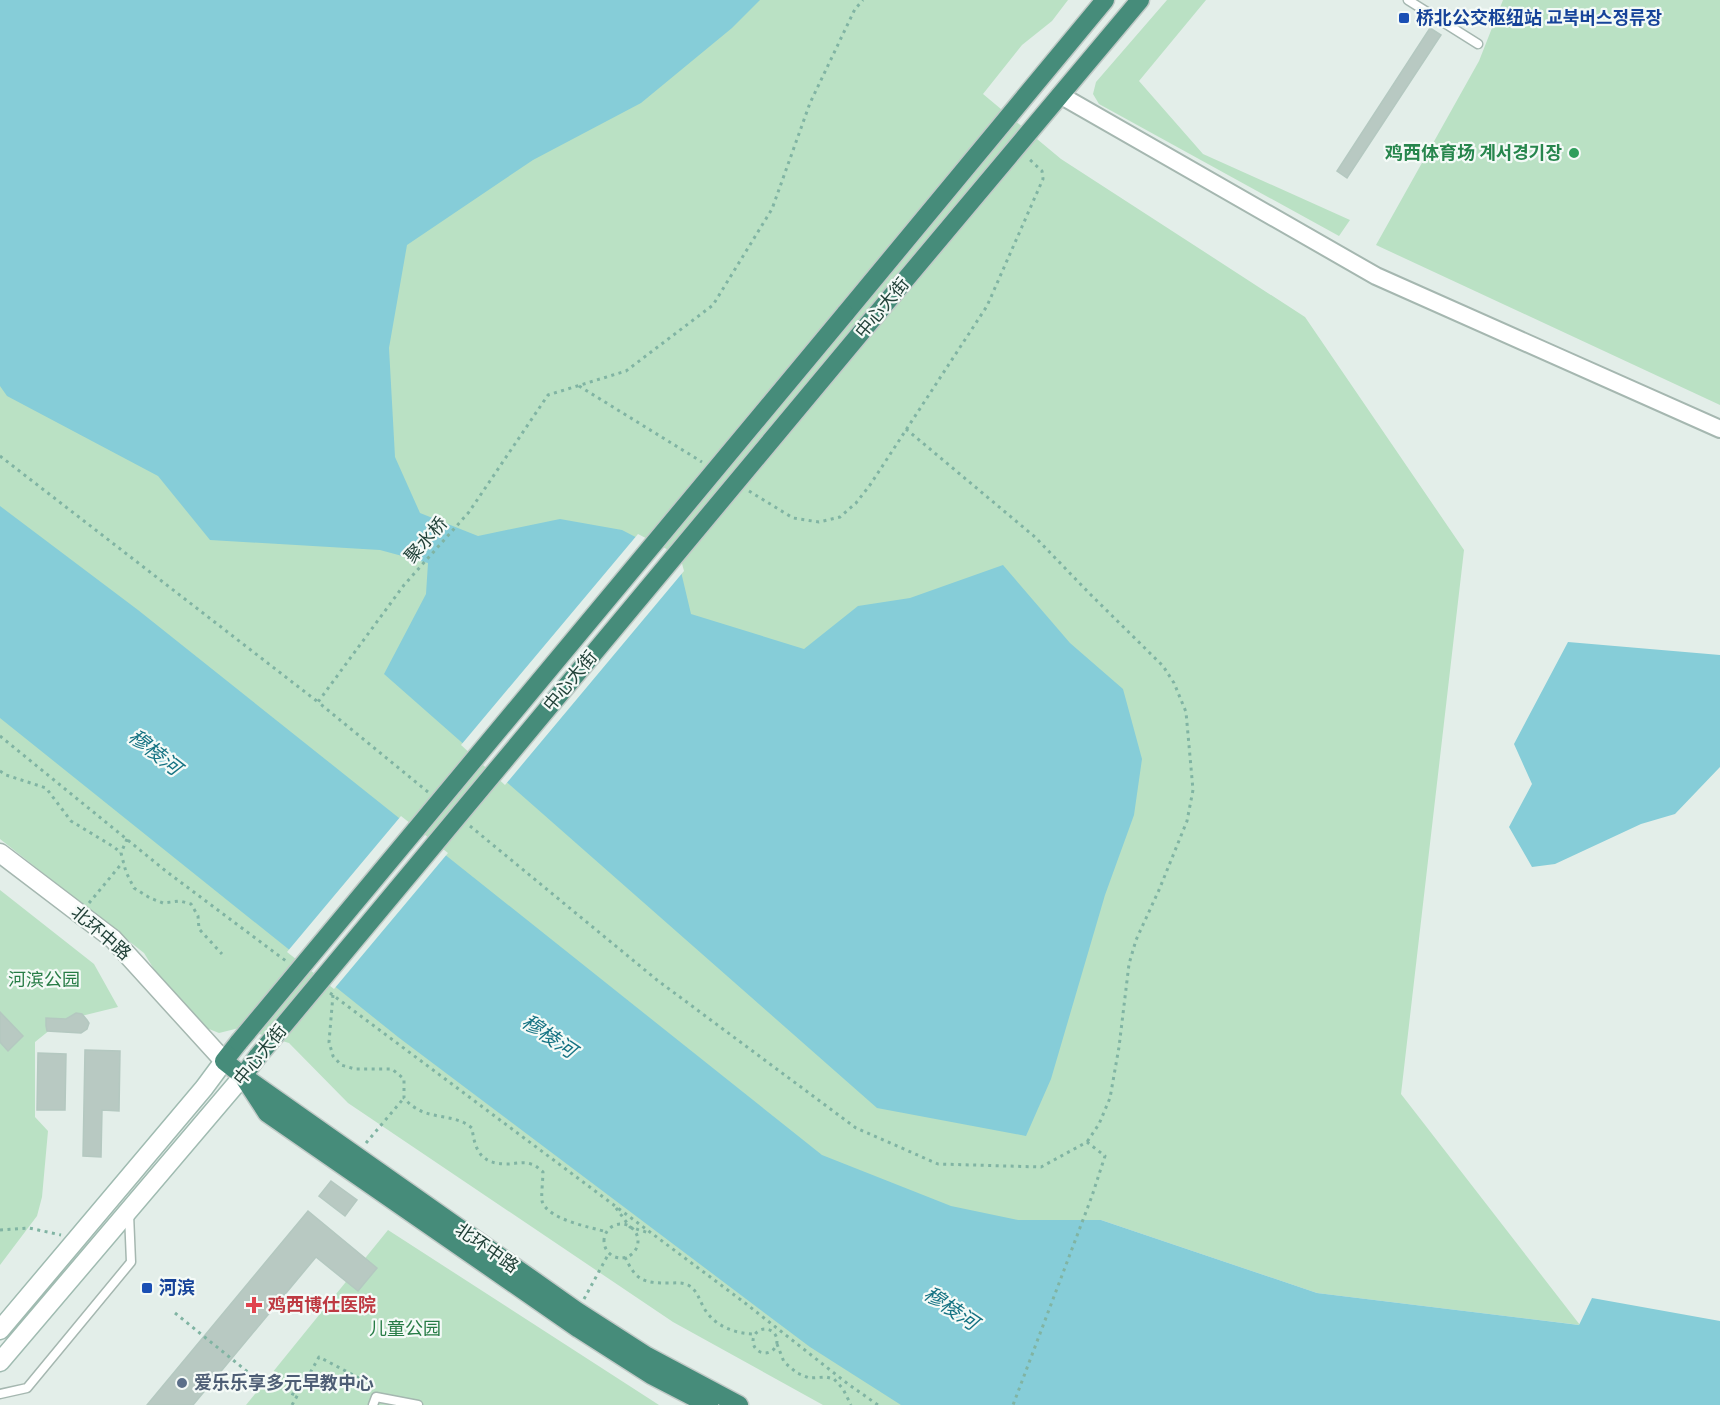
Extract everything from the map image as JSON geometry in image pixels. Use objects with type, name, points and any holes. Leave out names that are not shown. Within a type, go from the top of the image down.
[{"type":"highway","name":"中心大街","points":[[224,1061],[1105,0]]},
{"type":"highway","name":"中心大街","points":[[243,1076],[1140,0]]},
{"type":"highway","name":"北环中路","points":[[224,1061],[355,1156],[577,1311],[647,1356],[739,1405]]},
{"type":"highway","name":"北环中路","points":[[243,1076],[267,1113],[579,1329],[651,1374],[708,1405]]},
{"type":"main road","name":"北环中路","points":[[0,853],[113,939],[224,1061]]},
{"type":"main road","name":"中心大街","points":[[0,1330],[204,1088],[224,1061]]},
{"type":"main road","name":"中心大街","points":[[0,1362],[243,1076]]},
{"type":"street","points":[[1060,94],[1376,276],[1720,429]]},
{"type":"lane","points":[[1408,0],[1478,44]]},
{"type":"lane","points":[[0,1394],[27,1388],[131,1262],[129,1211]]},
{"type":"lane","points":[[375,1401],[418,1405]]},
{"type":"path","name":"聚水桥","points":[[318,702],[404,585],[469,512],[548,395],[626,371],[713,305],[772,209],[810,103],[855,9],[863,0]]},
{"type":"path","points":[[744,488],[793,518],[819,522],[840,517],[856,503],[987,306],[1043,179],[1042,171],[1017,148]]},
{"type":"path","points":[[579,386],[705,464]]},
{"type":"path","points":[[465,822],[657,980],[856,1128],[938,1164],[1041,1167],[1087,1142],[1100,1124],[1110,1098],[1129,964],[1136,940],[1159,890],[1186,821],[1193,790],[1186,712],[1174,683],[1163,666],[1035,537],[906,429]]},
{"type":"path","points":[[0,456],[318,702],[428,792]]},
{"type":"path","points":[[0,736],[166,872],[287,961]]},
{"type":"path","points":[[0,771],[46,788],[71,821],[121,853],[126,872],[134,888],[163,903],[180,901],[190,904],[198,916],[199,929],[222,954]]},
{"type":"path","points":[[121,853],[127,839]]},
{"type":"path","points":[[80,914],[123,861]]},
{"type":"path","points":[[324,988],[878,1405]]},
{"type":"path","points":[[333,995],[329,1042],[333,1056],[340,1065],[355,1069],[392,1069],[404,1079],[404,1098],[355,1156]]},
{"type":"path","points":[[404,1098],[412,1107],[426,1113],[465,1122],[472,1128],[478,1154],[489,1161],[505,1164],[520,1162],[533,1164],[543,1172],[542,1200],[549,1210],[563,1219],[607,1232]]},
{"type":"path","points":[[1012,1405],[1105,1156],[1087,1142]]},
{"type":"path","points":[[613,1204],[630,1227],[637,1236],[637,1246],[630,1255],[625,1257],[609,1253],[604,1243],[607,1232],[615,1226],[626,1225],[630,1227],[653,1234]]},
{"type":"path","points":[[0,1230],[29,1228],[78,1238]]},
{"type":"path","points":[[577,1311],[609,1253]]},
{"type":"path","points":[[625,1257],[632,1272],[644,1280],[654,1283],[682,1283],[690,1286],[698,1294],[708,1315],[725,1328],[739,1334],[770,1331],[776,1336],[784,1362],[797,1373],[809,1378],[834,1379],[840,1377]]},
{"type":"path","points":[[175,1312],[254,1377],[297,1396]]},
{"type":"path","points":[[756,1334],[754,1345],[762,1353],[772,1351],[777,1344]]},
{"type":"path","points":[[292,1405],[319,1357],[374,1385],[375,1401]]},
{"type":"path","points":[[834,1379],[843,1389],[851,1405]]},
{"type":"green space","points":[[0,0],[1068,0],[1052,21],[1022,45],[983,94],[1061,159],[1305,317],[1464,550],[1401,1094],[1580,1325],[1317,1293],[1101,1220],[1036,1405],[823,1405],[673,1322],[348,1103],[289,1043],[239,1028],[219,1033],[209,1029],[196,1031],[185,1020],[144,953],[0,839]]},
{"type":"green space","points":[[1167,0],[1206,0],[1139,81],[1203,154],[1350,220],[1339,236],[1099,104],[1093,94],[1096,82]]},
{"type":"green space","name":"鸡西体育场 계서경기장","points":[[1503,0],[1720,0],[1720,405],[1376,245],[1479,61]]},
{"type":"green space","name":"河滨公园","points":[[0,890],[94,964],[118,1007],[61,1021],[35,1042],[35,1117],[48,1131],[42,1197],[37,1216],[0,1265]]},
{"type":"green space","name":"儿童公园","points":[[388,1230],[659,1405],[246,1405]]},
{"type":"water","points":[[0,0],[760,0],[732,28],[641,103],[533,160],[407,245],[389,348],[395,457],[420,513],[478,536],[560,519],[622,530],[678,559],[691,614],[804,649],[858,606],[910,598],[1003,565],[1070,643],[1123,689],[1142,759],[1134,815],[1105,895],[1051,1079],[1026,1136],[877,1108],[384,674],[426,594],[428,563],[380,550],[210,540],[158,476],[7,396],[0,386]]},
{"type":"water","name":"穆棱河","points":[[0,506],[138,610],[822,1155],[951,1206],[1018,1220],[1101,1220],[1317,1293],[1579,1325],[1592,1298],[1720,1321],[1720,1405],[901,1405],[810,1347],[398,1037],[0,718]]},
{"type":"water","points":[[1568,642],[1720,655],[1720,767],[1675,814],[1641,824],[1555,864],[1532,867],[1509,827],[1532,784],[1514,744]]},
{"type":"pier","points":[[638,534],[680,556],[684,571],[505,785],[461,745]]},
{"type":"pier","points":[[401,816],[448,853],[334,989],[287,952]]},
{"type":"building","points":[[1430,28],[1441,35],[1347,178],[1337,171]]},
{"type":"building","points":[[0,1012],[23,1036],[8,1051],[0,1042]]},
{"type":"building","points":[[76,1013],[82,1014],[89,1023],[87,1029],[81,1033],[47,1031],[46,1018],[66,1019]]},
{"type":"building","points":[[85,1050],[120,1051],[119,1111],[102,1110],[101,1157],[83,1156]]},
{"type":"building","points":[[38,1053],[66,1054],[65,1110],[37,1110]]},
{"type":"building","points":[[331,1181],[357,1200],[345,1216],[319,1196]]},
{"type":"building","points":[[308,1211],[377,1268],[358,1291],[316,1257],[193,1405],[147,1405]]},
{"type":"place","name":"桥北公交枢纽站 교북버스정류장","points":[[1404,18]]},
{"type":"place","name":"鸡西体育场 계서경기장","points":[[1574,153]]},
{"type":"place","name":"河滨","points":[[147,1288]]},
{"type":"place","name":"鸡西博仕医院","points":[[254,1305]]},
{"type":"place","name":"爱乐乐享多元早教中心","points":[[182,1383]]}]
